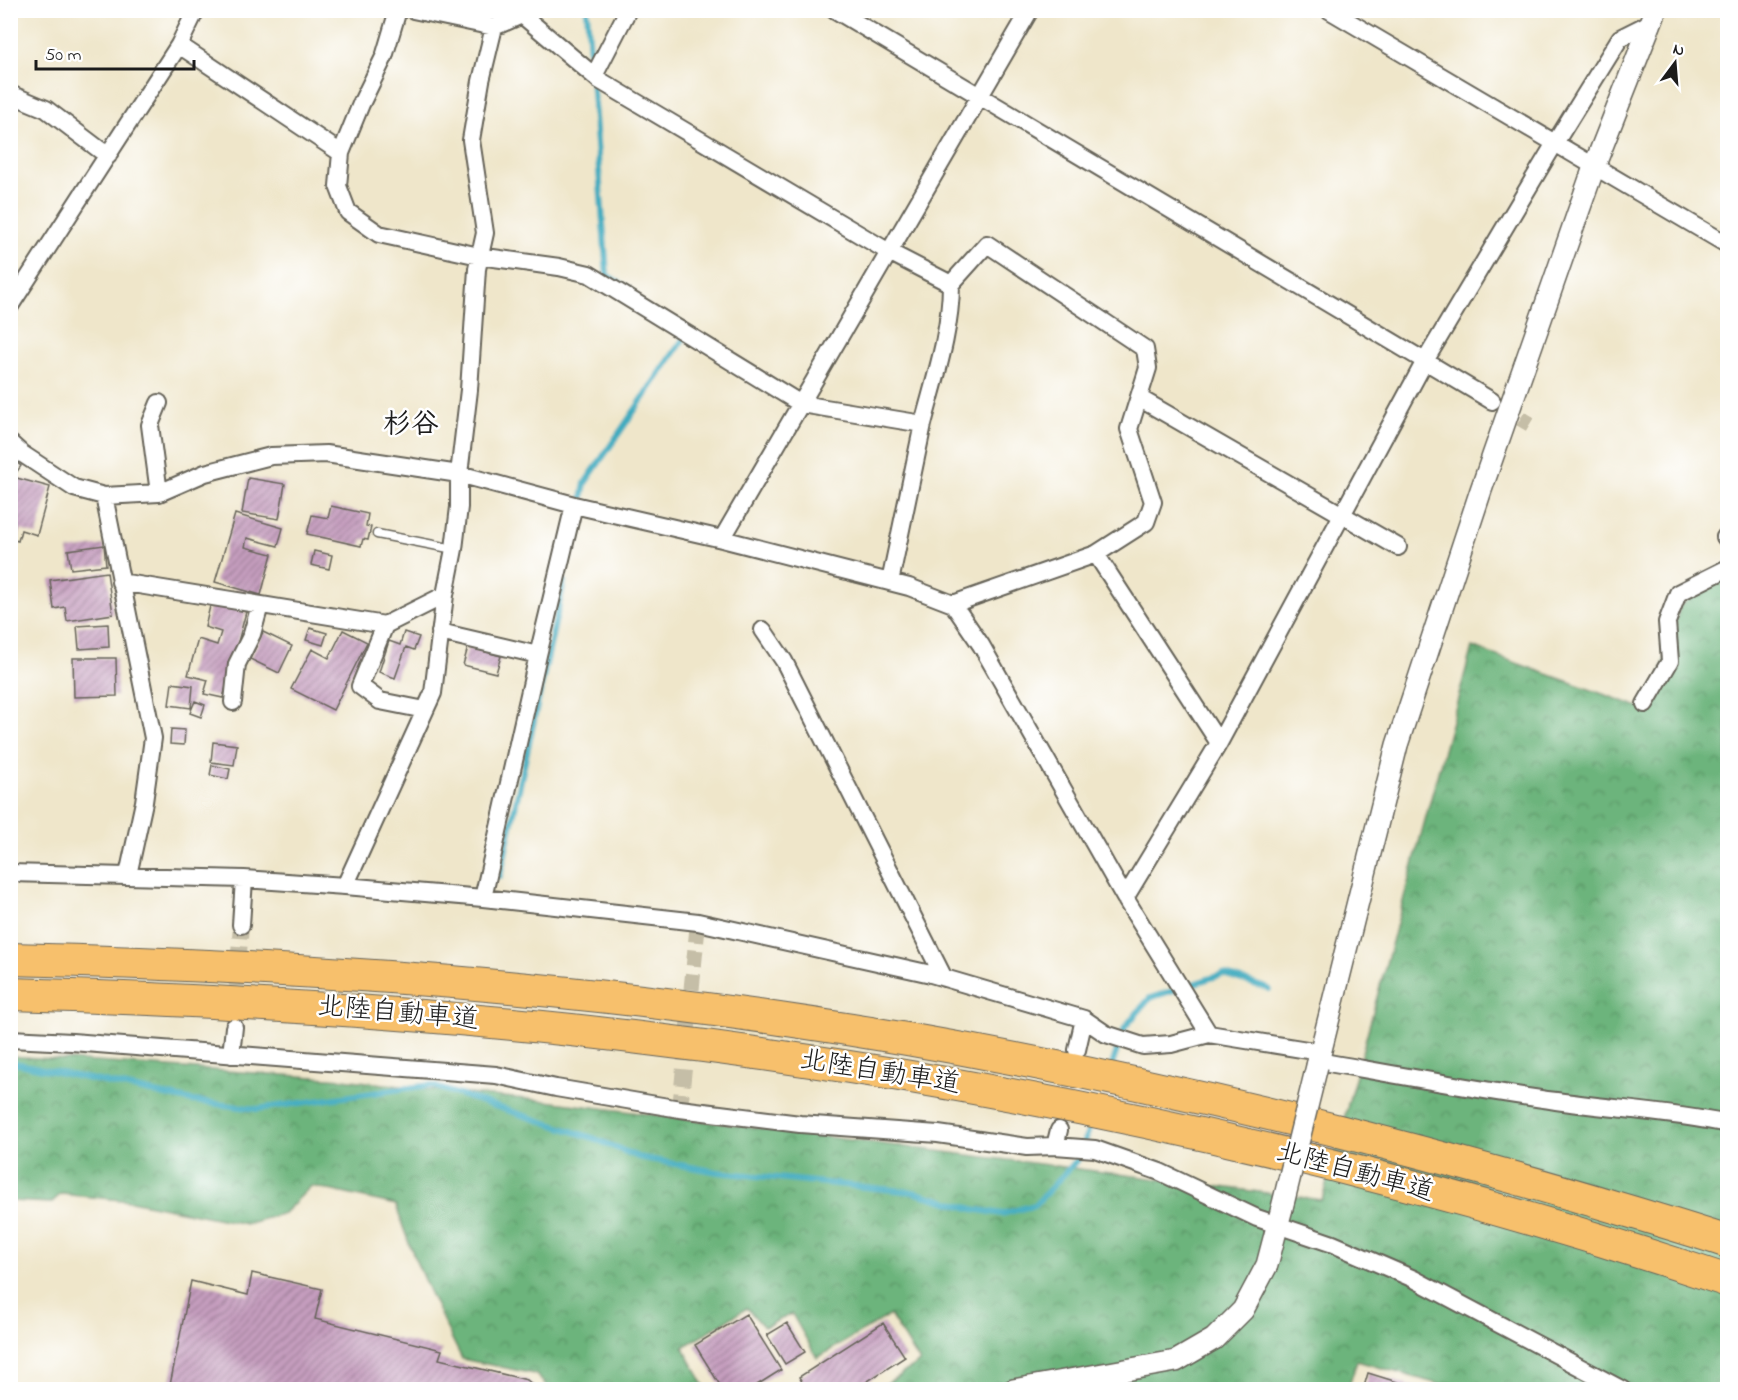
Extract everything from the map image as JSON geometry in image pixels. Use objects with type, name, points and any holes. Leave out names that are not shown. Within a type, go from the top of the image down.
[{"type":"highway","name":"北陸自動車道","points":[[10,959],[312,970],[523,988],[782,1019],[1074,1071],[1248,1108],[1555,1189],[1728,1242]]},
{"type":"highway","name":"北陸自動車道","points":[[10,994],[316,1007],[479,1020],[775,1056],[938,1082],[1087,1110],[1242,1144],[1384,1180],[1551,1227],[1728,1281]]},
{"type":"street","points":[[10,306],[179,45],[196,10]]},
{"type":"street","points":[[398,10],[384,57],[341,153],[338,186],[348,212],[379,234],[479,256],[559,267],[589,274],[801,404],[923,424]]},
{"type":"street","points":[[414,10],[494,27],[522,13],[594,76],[889,252],[951,284]]},
{"type":"street","points":[[594,76],[628,10]]},
{"type":"street","points":[[835,10],[1492,401]]},
{"type":"street","points":[[722,539],[1030,10]]},
{"type":"street","points":[[1329,10],[1728,245]]},
{"type":"street","points":[[1125,898],[1219,743],[1425,361],[1555,143],[1620,38],[1654,16]]},
{"type":"street","points":[[1013,1389],[1176,1361],[1214,1339],[1243,1310],[1267,1265],[1397,745],[1481,490],[1594,166],[1654,16]]},
{"type":"street","points":[[345,886],[433,693],[459,507],[459,474],[469,390],[477,269],[485,233],[471,141],[481,81],[494,27]]},
{"type":"street","points":[[179,45],[341,153]]},
{"type":"street","points":[[10,94],[46,109],[108,156]]},
{"type":"street","points":[[890,582],[923,424],[942,349],[951,302],[951,284],[987,244],[1145,349],[1148,368],[1129,429],[1153,502],[1146,522],[1096,554],[953,604]]},
{"type":"street","points":[[1139,398],[1398,547]]},
{"type":"street","points":[[159,403],[150,425],[159,493]]},
{"type":"street","points":[[10,443],[21,453],[74,488],[104,496],[159,493],[205,473],[271,456],[326,453],[459,474],[574,505],[722,539],[909,587],[953,604],[981,645],[1125,898],[1209,1034]]},
{"type":"street","points":[[104,496],[153,738],[144,802],[128,875]]},
{"type":"street","points":[[483,898],[574,505]]},
{"type":"street","points":[[1096,554],[1219,743]]},
{"type":"street","points":[[1645,704],[1670,661],[1667,622],[1678,593],[1728,568]]},
{"type":"street","points":[[120,582],[385,625],[445,595]]},
{"type":"street","points":[[233,702],[237,664],[252,634],[260,605]]},
{"type":"street","points":[[385,625],[360,686],[380,701],[425,710]]},
{"type":"street","points":[[763,630],[784,661],[944,978]]},
{"type":"street","points":[[440,632],[538,655]]},
{"type":"street","points":[[10,873],[244,879],[345,886],[483,898],[698,922],[931,974],[1084,1019],[1106,1034],[1143,1046],[1170,1044],[1209,1034],[1318,1060],[1471,1089],[1605,1108],[1701,1118],[1728,1124]]},
{"type":"street","points":[[242,925],[244,879]]},
{"type":"street","points":[[1077,1050],[1084,1019]]},
{"type":"street","points":[[231,1055],[234,1027]]},
{"type":"street","points":[[10,1039],[496,1075],[556,1088],[680,1109],[800,1124],[938,1134],[1027,1147],[1057,1138],[1160,1172],[1257,1218],[1279,1217],[1333,1244],[1414,1279],[1623,1389]]},
{"type":"lane","points":[[377,534],[454,549]]},
{"type":"green space","points":[[1727,570],[1727,1389],[1456,1389],[1357,1361],[1348,1389],[878,1389],[920,1362],[890,1315],[817,1358],[792,1314],[764,1327],[747,1308],[683,1347],[706,1389],[550,1389],[535,1374],[462,1359],[417,1264],[396,1205],[311,1186],[284,1213],[246,1224],[131,1201],[61,1194],[51,1203],[11,1201],[10,1056],[343,1079],[538,1100],[1322,1200],[1472,647],[1650,711],[1680,606]]},
{"type":"building","points":[[10,458],[21,466],[13,477],[50,487],[37,535],[21,530],[18,541],[10,539]]},
{"type":"building","points":[[248,478],[285,484],[279,519],[242,513]]},
{"type":"building","points":[[331,506],[368,514],[366,526],[371,527],[368,540],[363,539],[361,546],[307,534],[312,515],[328,518]]},
{"type":"building","points":[[235,514],[283,528],[278,546],[247,538],[245,547],[272,554],[261,595],[215,582]]},
{"type":"building","points":[[104,545],[106,565],[71,569],[68,550]]},
{"type":"building","points":[[314,551],[332,555],[329,569],[311,565]]},
{"type":"building","points":[[107,572],[113,614],[67,621],[65,607],[54,609],[50,580]]},
{"type":"building","points":[[211,602],[246,612],[223,698],[204,694],[208,680],[188,675],[198,639],[217,645],[221,632],[205,627]]},
{"type":"building","points":[[108,624],[109,647],[79,649],[77,626]]},
{"type":"building","points":[[310,628],[327,633],[323,645],[306,640]]},
{"type":"building","points":[[343,630],[367,642],[333,710],[291,689],[312,649],[329,658]]},
{"type":"building","points":[[263,632],[292,646],[279,673],[250,659]]},
{"type":"building","points":[[404,632],[419,637],[414,650],[406,647],[395,678],[379,672],[389,641],[400,645]]},
{"type":"building","points":[[468,647],[501,656],[496,673],[463,665]]},
{"type":"building","points":[[73,658],[116,658],[117,696],[74,697]]},
{"type":"building","points":[[172,683],[193,686],[191,708],[169,705]]},
{"type":"building","points":[[195,701],[205,705],[201,717],[190,713]]},
{"type":"building","points":[[171,729],[185,730],[184,745],[170,744]]},
{"type":"building","points":[[213,742],[237,745],[234,765],[211,762]]},
{"type":"building","points":[[212,765],[230,769],[228,779],[210,775]]},
{"type":"building","points":[[252,1273],[322,1289],[315,1319],[442,1350],[439,1359],[527,1380],[539,1390],[169,1390],[191,1281],[248,1295]]},
{"type":"building","points":[[746,1314],[781,1370],[749,1390],[723,1390],[695,1345]]},
{"type":"building","points":[[787,1323],[805,1352],[785,1364],[767,1335]]},
{"type":"building","points":[[883,1323],[905,1357],[854,1390],[807,1390],[799,1377]]},
{"type":"building","points":[[1368,1373],[1420,1389],[1420,1390],[1363,1390]]},
{"type":"waterway","points":[[587,10],[591,68]]},
{"type":"waterway","points":[[592,78],[607,275],[629,289]]},
{"type":"waterway","points":[[581,504],[585,483],[686,335]]},
{"type":"waterway","points":[[500,877],[564,581]]},
{"type":"waterway","points":[[1111,1068],[1125,1027],[1150,998],[1223,974],[1269,989]]},
{"type":"waterway","points":[[10,1062],[193,1101],[257,1109],[430,1085],[593,1138],[638,1157],[718,1172],[913,1192],[973,1209],[1002,1214],[1035,1205],[1079,1158],[1092,1120]]},
{"type":"tunnel","points":[[1500,406],[1530,424]]},
{"type":"tunnel","points":[[680,1109],[698,922]]},
{"type":"tunnel","points":[[235,1010],[241,925]]},
{"type":"district","name":"杉谷","points":[[411,425]]}]
